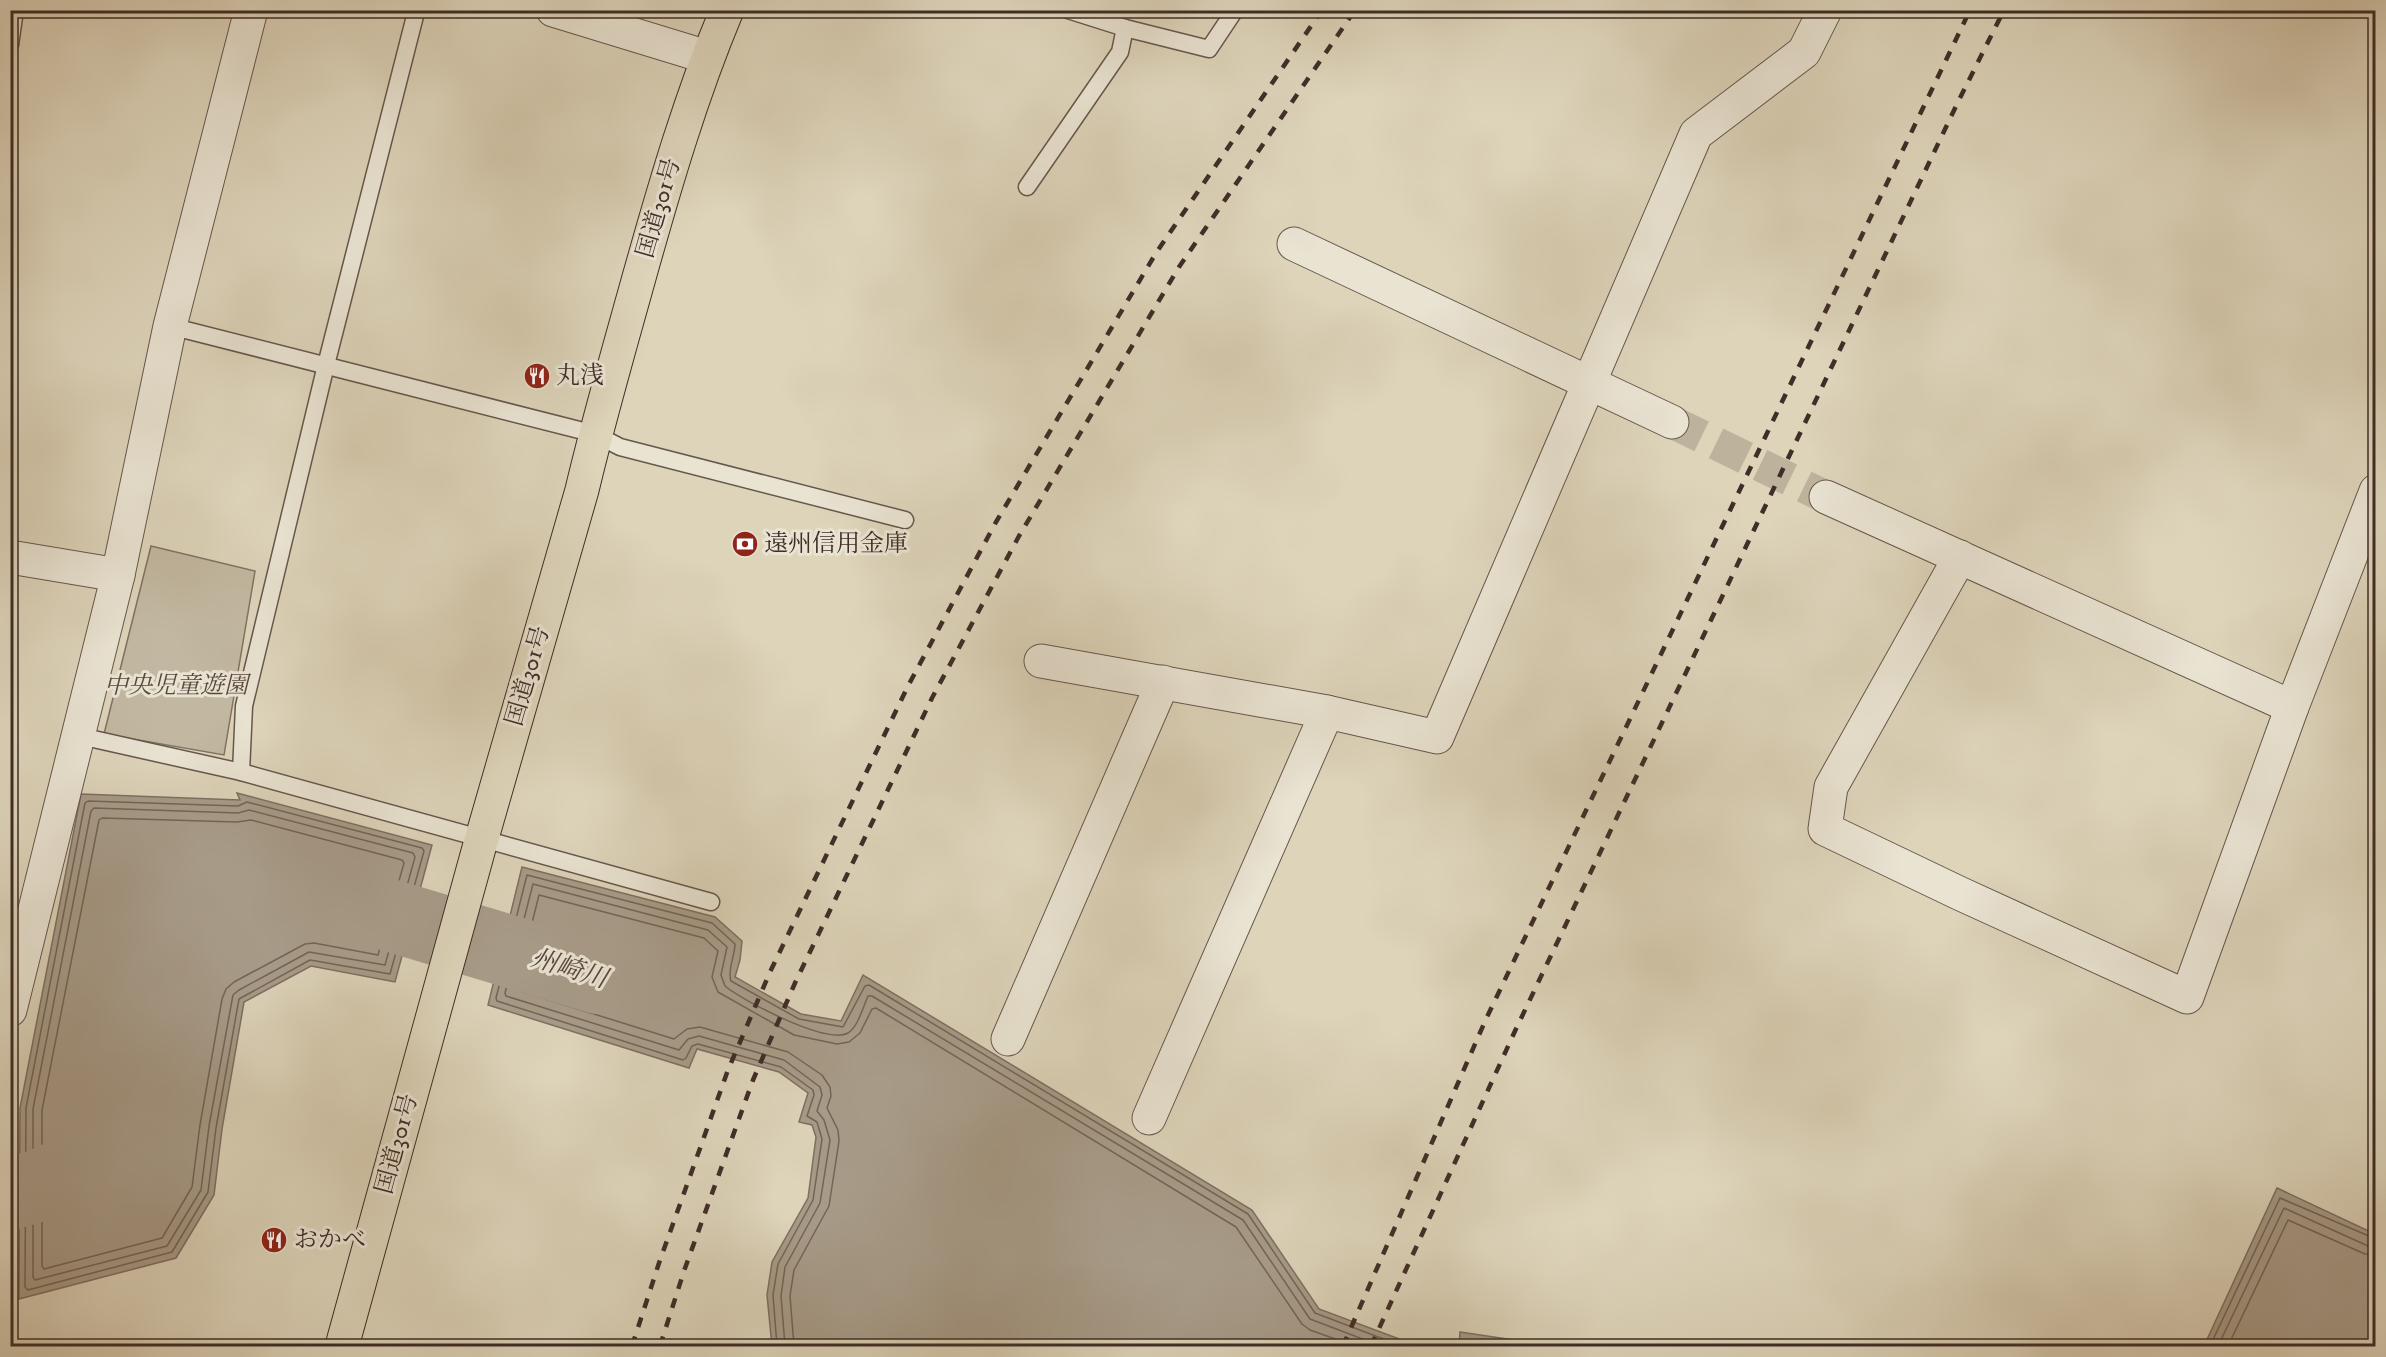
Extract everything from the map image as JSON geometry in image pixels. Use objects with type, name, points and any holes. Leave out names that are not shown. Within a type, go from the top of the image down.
[{"type":"highway","name":"国道301号","points":[[342,1347],[480,843],[582,490],[595,434],[675,152],[707,57],[727,10]]},
{"type":"street","points":[[10,1010],[80,736],[118,575],[171,326],[251,10]]},
{"type":"street","points":[[1041,661],[1326,712],[1437,737],[1696,134],[1804,52],[1825,10]]},
{"type":"street","points":[[557,11],[707,57]]},
{"type":"street","points":[[1294,244],[1672,422]]},
{"type":"street","points":[[1960,557],[1831,787],[1825,829],[2187,997],[2292,707],[2376,491]]},
{"type":"street","points":[[1826,497],[2292,707]]},
{"type":"street","points":[[10,557],[118,575]]},
{"type":"street","points":[[1008,1039],[1163,682]]},
{"type":"street","points":[[1149,1118],[1326,712]]},
{"type":"lane","points":[[10,45],[15,10]]},
{"type":"lane","points":[[241,772],[244,706],[326,365],[418,10]]},
{"type":"lane","points":[[1068,10],[1125,28],[1209,49],[1234,10]]},
{"type":"lane","points":[[1027,187],[1120,52],[1125,28]]},
{"type":"lane","points":[[171,326],[595,434],[620,447],[905,520]]},
{"type":"lane","points":[[80,736],[241,772],[480,843],[711,902]]},
{"type":"green space","name":"中央児童遊園","points":[[151,546],[255,571],[224,755],[104,734]]},
{"type":"water","points":[[237,793],[432,845],[395,982],[311,966],[244,1002],[222,1129],[214,1195],[176,1258],[19,1299],[20,1108],[81,794],[240,800]]},
{"type":"water","points":[[522,867],[715,917],[742,941],[735,977],[801,1014],[841,1021],[863,975],[1252,1210],[1319,1309],[1418,1346],[772,1346],[767,1295],[772,1262],[808,1198],[816,1137],[812,1125],[799,1122],[808,1093],[779,1072],[697,1049],[689,1068],[488,1005]]},
{"type":"water","points":[[2277,1188],[2375,1234],[2375,1346],[2204,1346]]},
{"type":"water","points":[[1460,1332],[1555,1346],[1459,1346]]},
{"type":"waterway","name":"州崎川","points":[[315,900],[336,899],[598,978]]},
{"type":"waterway","name":"州崎川","points":[[10,1194],[40,1185],[81,1167],[107,1146]]},
{"type":"tunnel","points":[[1672,422],[1826,497]]},
{"type":"railway","points":[[632,1346],[728,1070],[770,972],[908,686],[996,522],[1156,253],[1322,10]]},
{"type":"railway","points":[[660,1346],[684,1271],[753,1080],[795,983],[932,698],[1019,536],[1179,267],[1355,10]]},
{"type":"railway","points":[[1343,1346],[1486,1019],[1970,10]]},
{"type":"railway","points":[[1371,1346],[1515,1031],[2004,10]]},
{"type":"place","name":"丸浅","points":[[537,376]]},
{"type":"place","name":"遠州信用金庫","points":[[745,544]]},
{"type":"place","name":"おかべ","points":[[274,1240]]}]
